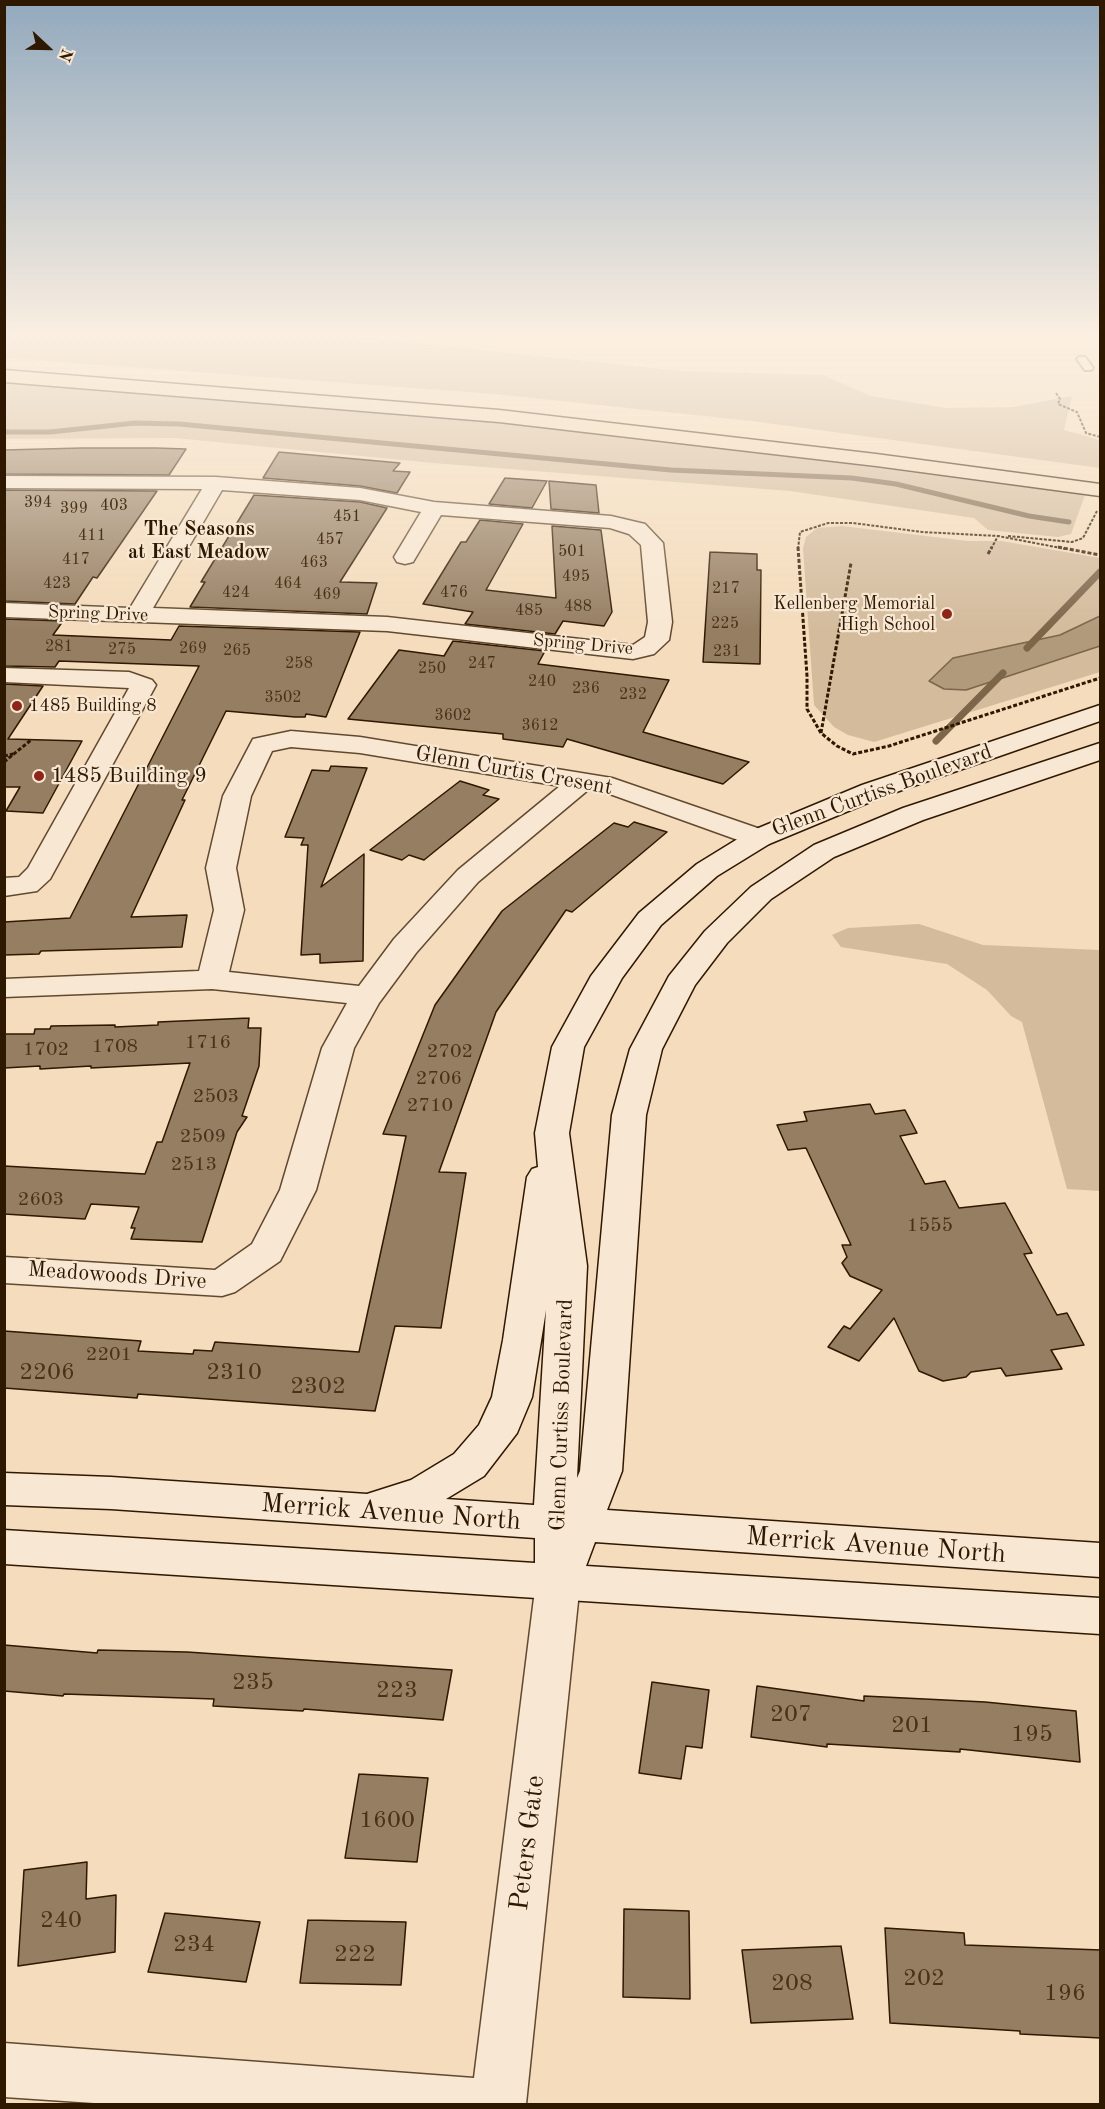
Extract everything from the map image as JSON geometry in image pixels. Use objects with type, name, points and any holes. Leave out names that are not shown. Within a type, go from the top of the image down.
[{"type":"highway","points":[[648,433],[876,460],[1101,490]]},
{"type":"highway","points":[[774,433],[1101,475]]},
{"type":"street","name":"Spring Drive","points":[[4,482],[216,483],[360,494],[434,508],[611,522],[637,529],[652,543],[660,622],[657,640],[645,649],[633,652],[387,624],[4,610]]},
{"type":"street","points":[[137,615],[216,483]]},
{"type":"street","points":[[405,557],[434,508]]},
{"type":"street","points":[[4,675],[129,679],[143,685],[40,873],[27,885],[4,887]]},
{"type":"street","name":"Glenn Curtiss Boulevard","points":[[568,1525],[555,1498],[568,1266],[552,1133],[568,1047],[607,976],[650,919],[707,870],[759,838],[872,791],[1101,712]]},
{"type":"street","name":"Glenn Curtis Cresent","points":[[212,980],[229,909],[221,868],[237,796],[262,745],[291,739],[360,746],[612,786],[759,838]]},
{"type":"street","name":"Glenn Curtiss Boulevard","points":[[558,1582],[568,1525],[602,1471],[629,1114],[646,1049],[680,983],[716,937],[761,893],[824,851],[913,814],[1101,751]]},
{"type":"street","name":"Meadowoods Drive","points":[[4,1270],[222,1283],[267,1252],[298,1190],[338,1048],[368,996],[405,946],[468,876],[582,781]]},
{"type":"street","points":[[4,988],[212,980],[368,996]]},
{"type":"street","points":[[354,1510],[390,1504],[426,1491],[469,1465],[496,1433],[512,1397],[552,1133]]},
{"type":"street","name":"Merrick Avenue North","points":[[4,1489],[111,1493],[1101,1560]]},
{"type":"street","points":[[4,1547],[1101,1616]]},
{"type":"street","name":"Peters Gate","points":[[498,2104],[558,1582]]},
{"type":"street","points":[[4,2070],[471,2104]]},
{"type":"path","points":[[1101,505],[1083,538],[1072,542],[922,531],[853,523],[828,523],[800,532],[797,552],[807,676],[807,709],[821,733],[837,746],[853,754],[889,746],[1101,678]]},
{"type":"path","points":[[988,554],[998,536]]},
{"type":"path","points":[[998,536],[1101,555]]},
{"type":"path","points":[[821,733],[851,563]]},
{"type":"path","points":[[4,762],[31,740]]},
{"type":"path","points":[[4,756],[13,754]]},
{"type":"shaded area","points":[[5,433],[595,433],[1085,495],[1071,534],[1058,537],[988,530],[974,518],[790,491],[433,463],[175,438],[5,439]]},
{"type":"shaded area","points":[[844,433],[1076,433],[1100,440],[1100,468]]},
{"type":"shaded area","name":"Kellenberg Memorial High School","points":[[842,526],[968,541],[1002,541],[1100,558],[1100,672],[874,742],[848,735],[834,727],[814,705],[803,548],[806,537],[817,528]]},
{"type":"shaded area","points":[[1100,616],[1100,646],[966,690],[944,689],[929,681],[953,658],[1060,635]]},
{"type":"shaded area","points":[[919,924],[983,945],[1100,950],[1100,1191],[1067,1189],[1022,1022],[1011,1016],[987,990],[947,964],[841,947],[832,935],[848,928]]},
{"type":"building","points":[[186,449],[169,475],[4,474],[4,450]]},
{"type":"building","points":[[279,452],[400,463],[393,471],[410,472],[397,493],[360,486],[263,478]]},
{"type":"building","points":[[505,478],[547,481],[532,508],[489,504]]},
{"type":"building","points":[[549,481],[596,485],[599,513],[551,509]]},
{"type":"building","points":[[4,490],[157,491],[97,578],[93,577],[75,604],[4,601]]},
{"type":"building","points":[[254,495],[360,502],[387,508],[340,582],[377,583],[367,614],[190,607],[205,582],[201,582]]},
{"type":"building","points":[[480,520],[523,524],[486,590],[556,598],[552,526],[601,530],[612,612],[604,626],[563,621],[555,634],[465,624],[473,612],[423,604],[461,542],[466,542]]},
{"type":"building","points":[[710,552],[757,554],[757,570],[761,570],[760,664],[703,662]]},
{"type":"building","points":[[4,619],[63,621],[53,635],[171,640],[179,626],[360,632],[326,717],[306,714],[305,717],[295,717],[226,711],[182,800],[185,800],[131,917],[187,915],[182,947],[41,951],[39,954],[4,955],[4,922],[70,918],[199,666],[59,661],[55,667],[4,666]]},
{"type":"building","points":[[453,641],[545,651],[538,664],[669,680],[643,732],[749,762],[723,784],[567,739],[563,747],[503,739],[503,734],[348,719],[399,650],[444,656]]},
{"type":"building","points":[[4,684],[43,686],[8,739],[82,741],[43,813],[6,811],[20,787],[4,787]]},
{"type":"building","points":[[331,766],[367,768],[321,887],[364,854],[363,961],[320,963],[320,954],[301,955],[308,845],[301,845],[304,838],[285,837],[312,770],[329,771]]},
{"type":"building","points":[[460,781],[489,790],[483,795],[499,799],[424,860],[409,855],[402,860],[370,850]]},
{"type":"building","points":[[634,822],[667,832],[572,912],[566,910],[496,1012],[439,1172],[466,1173],[441,1328],[395,1326],[375,1411],[138,1394],[137,1398],[4,1388],[4,1331],[141,1341],[138,1351],[193,1354],[194,1350],[212,1351],[215,1342],[359,1352],[406,1136],[383,1134],[435,1005],[502,911],[614,823],[628,827]]},
{"type":"building","points":[[249,1018],[248,1028],[261,1028],[259,1066],[242,1116],[247,1117],[237,1132],[202,1242],[131,1239],[135,1228],[131,1228],[139,1207],[91,1204],[85,1219],[4,1214],[4,1166],[145,1174],[157,1142],[162,1142],[190,1063],[91,1068],[91,1066],[40,1069],[40,1066],[4,1068],[4,1034],[34,1034],[35,1029],[50,1029],[51,1026],[115,1025],[115,1027],[158,1025],[158,1022]]},
{"type":"building","points":[[870,1104],[875,1114],[905,1110],[917,1133],[900,1136],[925,1184],[945,1181],[959,1208],[1005,1203],[1032,1253],[1024,1254],[1057,1315],[1067,1313],[1084,1345],[1051,1350],[1062,1369],[1006,1376],[1001,1368],[971,1372],[966,1377],[943,1381],[919,1371],[894,1318],[859,1361],[828,1347],[844,1326],[850,1329],[882,1290],[850,1276],[842,1263],[847,1257],[842,1245],[851,1245],[806,1148],[788,1150],[777,1125],[807,1121],[804,1112]]},
{"type":"building","points":[[4,1645],[97,1653],[98,1650],[187,1652],[452,1670],[443,1720],[304,1709],[303,1711],[213,1706],[214,1699],[64,1694],[63,1696],[4,1691]]},
{"type":"building","points":[[652,1682],[709,1690],[702,1748],[686,1746],[681,1779],[639,1773]]},
{"type":"building","points":[[757,1686],[864,1701],[864,1696],[985,1702],[1076,1711],[1080,1762],[960,1749],[960,1752],[827,1744],[827,1747],[751,1737]]},
{"type":"building","points":[[359,1774],[428,1778],[417,1862],[345,1858]]},
{"type":"building","points":[[87,1862],[86,1899],[116,1895],[115,1952],[18,1966],[24,1870]]},
{"type":"building","points":[[624,1909],[689,1911],[690,1999],[623,1997]]},
{"type":"building","points":[[165,1913],[260,1922],[246,1982],[148,1972]]},
{"type":"building","points":[[308,1920],[406,1922],[401,1985],[300,1983]]},
{"type":"building","points":[[885,1928],[964,1933],[965,1945],[1101,1950],[1101,2038],[890,2023]]},
{"type":"building","points":[[841,1946],[853,2019],[751,2023],[742,1950]]},
{"type":"waterway","points":[[280,433],[671,470],[852,478],[896,484],[1029,516],[1069,522]]},
{"type":"waterway","points":[[1027,648],[1100,572]]},
{"type":"waterway","points":[[936,741],[1003,673]]},
{"type":"place","name":"Kellenberg Memorial High School","points":[[947,614]]},
{"type":"place","name":"1485 Building 8","points":[[17,706]]},
{"type":"place","name":"1485 Building 9","points":[[39,776]]},
{"type":"district","name":"The Seasons at East Meadow","points":[[199,542]]}]
